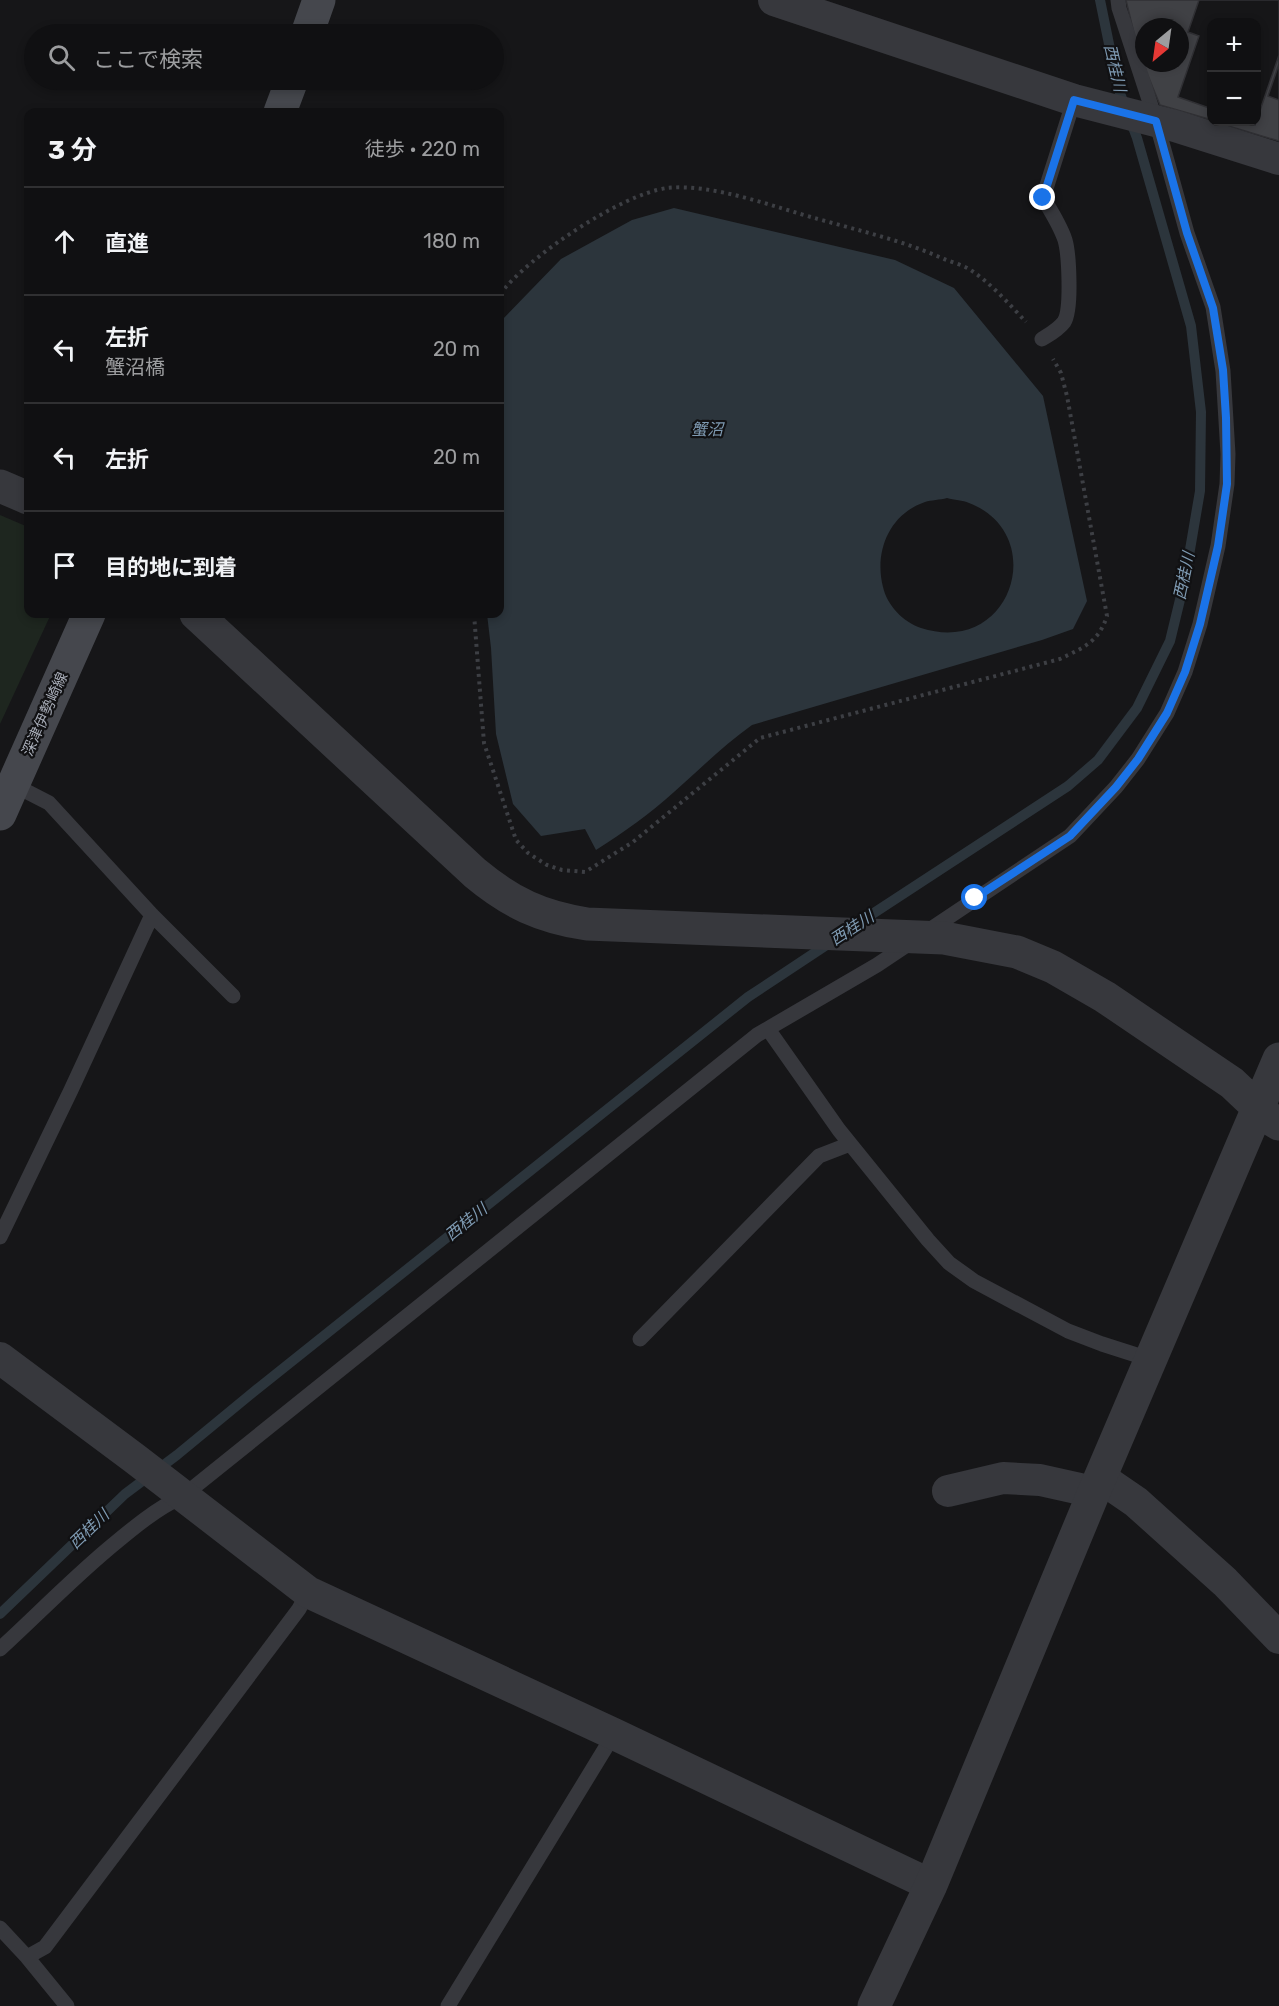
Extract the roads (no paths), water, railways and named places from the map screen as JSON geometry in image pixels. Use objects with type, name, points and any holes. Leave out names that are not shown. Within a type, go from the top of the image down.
[{"type":"main road","points":[[311,24],[319,0]]},
{"type":"main road","points":[[282,108],[288,90]]},
{"type":"main road","name":"深津伊勢崎線","points":[[0,814],[87,618]]},
{"type":"street","points":[[774,0],[1082,102],[1152,120],[1279,159]]},
{"type":"street","points":[[0,486],[24,496]]},
{"type":"street","points":[[200,618],[475,873],[493,888],[524,907],[561,920],[587,924],[944,938],[1017,952],[1044,962],[1105,997],[1232,1083],[1269,1115]]},
{"type":"street","points":[[874,2006],[931,1885],[1097,1485],[1152,1360],[1269,1115],[1279,1059]]},
{"type":"street","points":[[0,1358],[308,1592],[931,1885]]},
{"type":"street","points":[[948,1491],[1003,1478],[1040,1480],[1097,1485],[1137,1502],[1225,1581],[1279,1638]]},
{"type":"street","points":[[1246,1602],[1279,1603]]},
{"type":"lane","points":[[0,1649],[87,1567],[177,1492],[748,1042],[877,965],[908,937],[1070,836],[1116,787],[1138,759],[1167,713],[1185,672],[1200,624],[1218,546],[1227,484],[1226,418],[1223,370],[1213,308],[1152,120],[1119,8],[1119,0]]},
{"type":"lane","points":[[1042,339],[1065,321],[1070,301],[1065,241],[1057,221],[1043,198],[1082,102]]},
{"type":"lane","points":[[14,785],[49,803],[152,915],[233,996]]},
{"type":"lane","points":[[0,1237],[152,915]]},
{"type":"lane","points":[[768,1029],[850,1144],[928,1240],[950,1263],[974,1281],[1068,1331],[1152,1360]]},
{"type":"lane","points":[[640,1339],[819,1156],[850,1144]]},
{"type":"lane","points":[[27,1957],[45,1947],[299,1609],[308,1592]]},
{"type":"lane","points":[[448,2006],[614,1734]]},
{"type":"lane","points":[[0,1928],[67,2006]]},
{"type":"water","name":"蟹沼","points":[[674,208],[895,260],[954,288],[1043,396],[1087,601],[1073,629],[752,725],[656,808],[596,850],[585,829],[541,836],[513,804],[496,734],[487,618],[504,618],[504,318],[561,259],[632,220]],"holes":[[[947,498],[964,501],[994,518],[1008,540],[1013,564],[1010,588],[998,609],[978,625],[953,632],[921,628],[902,617],[885,594],[881,561],[887,536],[902,515],[925,502]]]},
{"type":"waterway","name":"西桂川","points":[[854,926],[1068,786],[1098,760],[1137,708],[1170,641],[1185,579],[1200,491],[1201,412],[1191,326],[1137,138],[1118,88],[1100,0]]},
{"type":"waterway","name":"西桂川","points":[[0,1614],[125,1494],[177,1455],[748,997],[831,942]]}]
